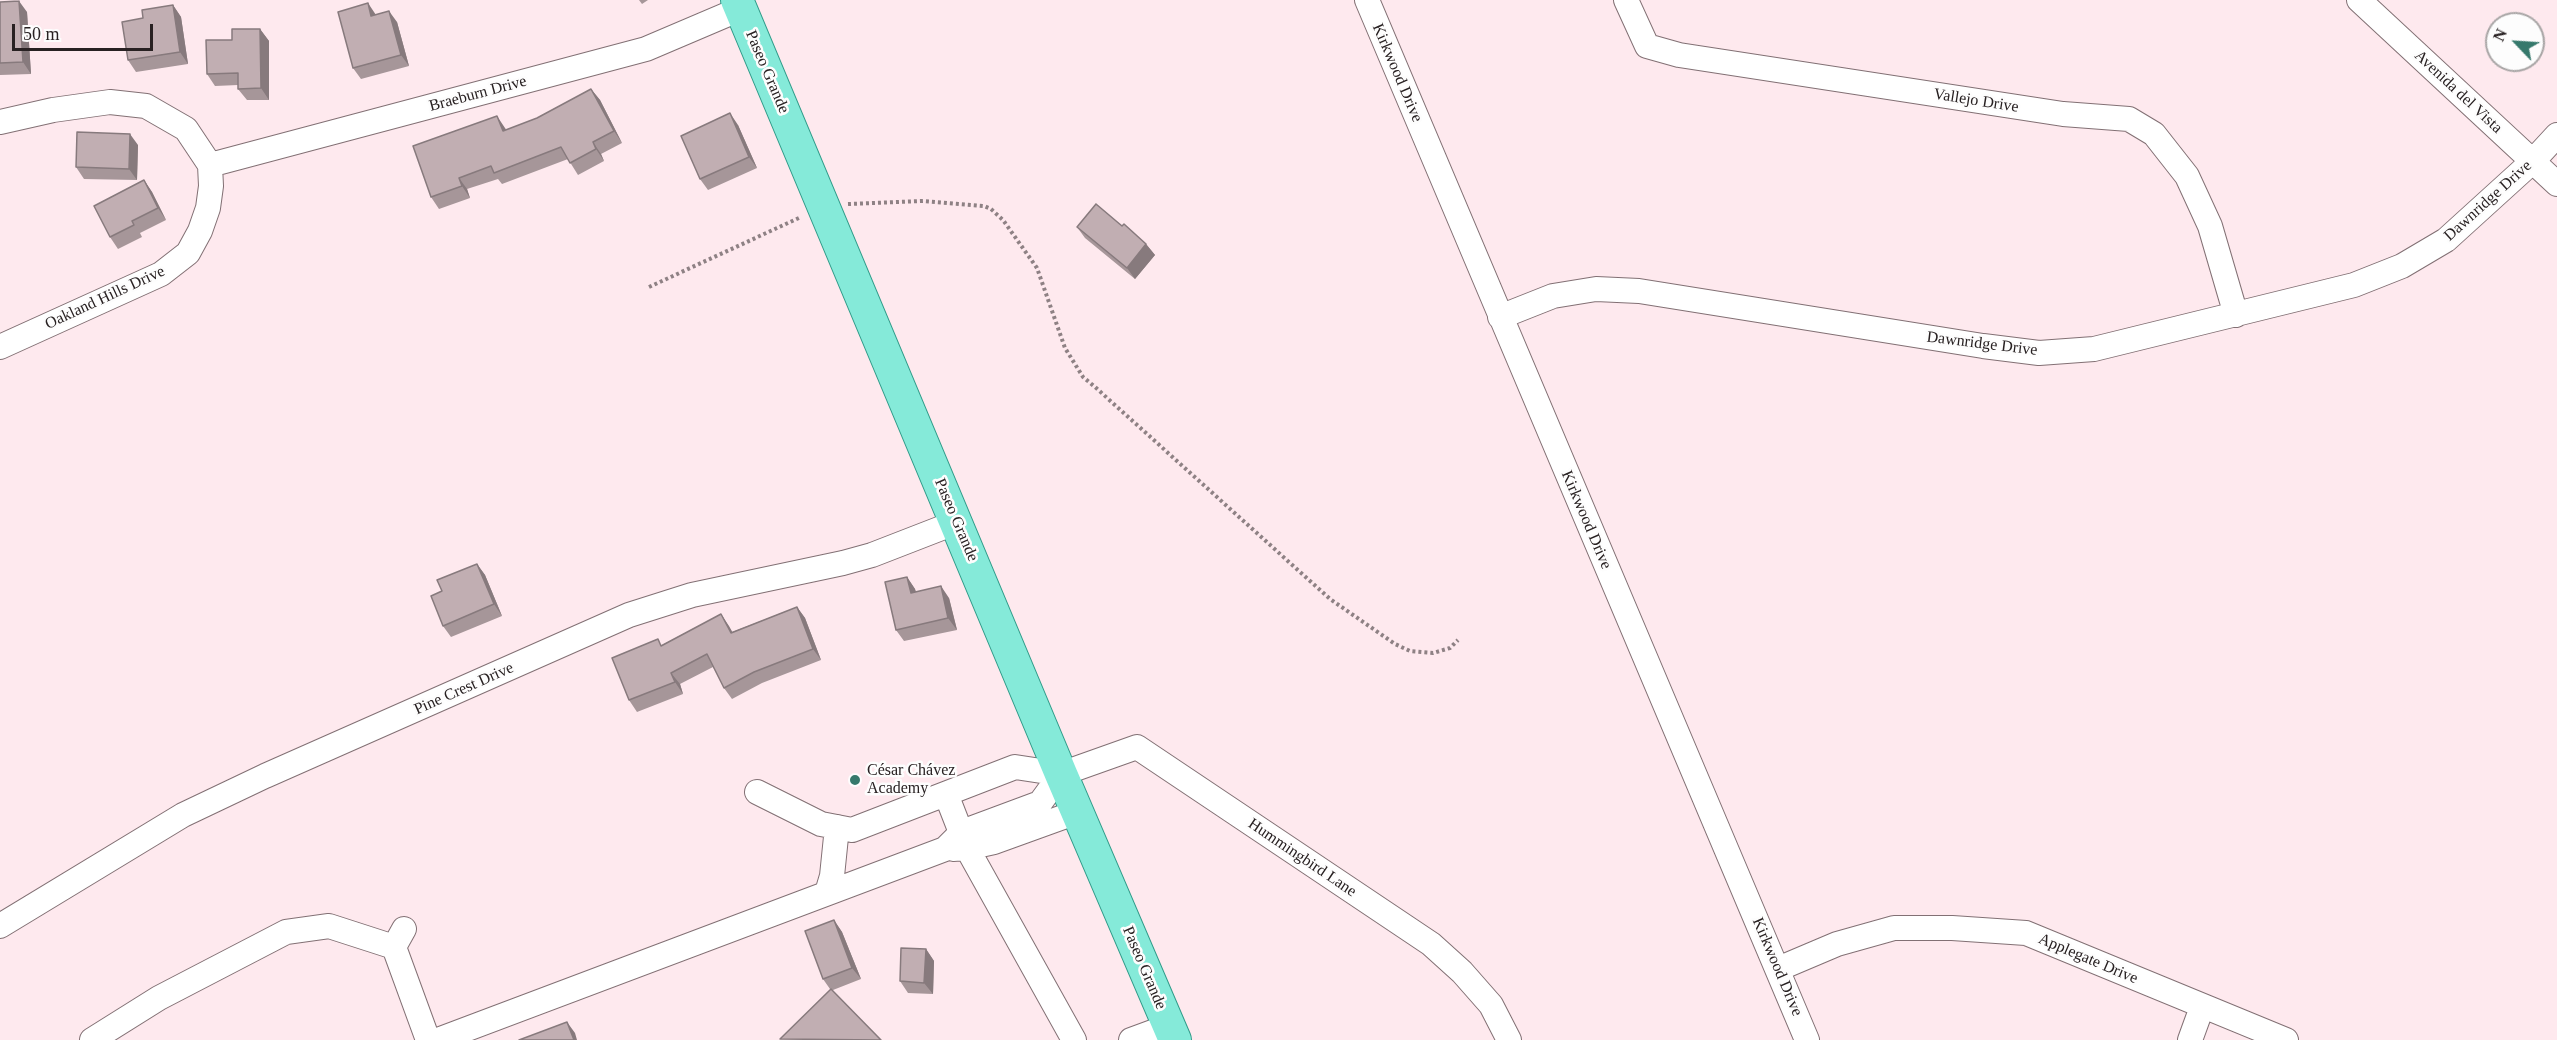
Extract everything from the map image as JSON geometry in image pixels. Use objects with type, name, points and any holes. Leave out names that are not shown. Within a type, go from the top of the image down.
[{"type":"main road","name":"Paseo Grande","points":[[739,4],[1061,774],[1172,1033]]},
{"type":"street","name":"Kirkwood Drive","points":[[1367,0],[1807,1040]]},
{"type":"street","name":"Vallejo Drive","points":[[1626,0],[1647,46],[1679,56],[2063,114],[2129,119],[2154,134],[2187,176],[2210,226],[2236,315]]},
{"type":"street","name":"Avenida del Vista","points":[[2359,0],[2557,184]]},
{"type":"street","name":"Braeburn Drive","points":[[210,165],[646,49],[739,4]]},
{"type":"street","points":[[0,122],[53,110],[110,102],[146,106],[186,129],[210,165]]},
{"type":"street","name":"Dawnridge Drive","points":[[1500,317],[1553,296],[1596,289],[1639,291],[1983,346],[2039,352],[2094,349],[2354,285],[2402,266],[2446,240],[2533,161],[2557,135]]},
{"type":"street","name":"Oakland Hills Drive","points":[[0,347],[161,274],[188,253],[200,231],[208,208],[211,186],[210,165]]},
{"type":"street","name":"Pine Crest Drive","points":[[0,926],[183,815],[265,776],[629,615],[692,595],[872,555],[957,522]]},
{"type":"street","name":"Hummingbird Lane","points":[[1061,774],[1137,747],[1431,944],[1462,972],[1491,1005],[1509,1040]]},
{"type":"street","points":[[438,1040],[958,843],[1040,803],[1061,774],[1015,767],[852,830],[821,824],[758,792]]},
{"type":"street","points":[[946,794],[958,843],[1074,1040]]},
{"type":"street","points":[[958,843],[994,842],[1077,812]]},
{"type":"street","points":[[827,893],[832,876],[837,827]]},
{"type":"street","points":[[92,1040],[159,999],[286,932],[329,926],[399,938],[428,1040]]},
{"type":"street","name":"Applegate Drive","points":[[1778,969],[1837,944],[1894,928],[1952,928],[2026,933],[2286,1040]]},
{"type":"street","points":[[2190,1040],[2202,1007]]},
{"type":"street","points":[[1131,1040],[1172,1033]]},
{"type":"path","points":[[849,204],[923,201],[984,206],[991,209],[1004,220],[1037,268],[1065,348],[1074,364],[1089,382],[1330,599],[1395,644],[1410,651],[1433,653],[1450,648],[1458,640]]},
{"type":"path","points":[[650,287],[807,215]]},
{"type":"building","points":[[19,1],[23,62],[0,63],[0,2]]},
{"type":"building","points":[[368,3],[371,16],[389,11],[401,55],[353,68],[338,12]]},
{"type":"building","points":[[173,5],[180,52],[128,60],[122,22],[143,18],[142,10]]},
{"type":"building","points":[[232,29],[260,29],[261,88],[238,89],[238,73],[207,74],[206,40],[232,40]]},
{"type":"building","points":[[591,89],[614,131],[593,142],[596,149],[570,163],[561,147],[494,173],[491,166],[459,178],[462,186],[431,197],[413,146],[497,116],[503,131],[537,118]]},
{"type":"building","points":[[730,113],[749,157],[700,179],[681,136]]},
{"type":"building","points":[[77,132],[130,134],[129,169],[76,167]]},
{"type":"building","points":[[144,180],[158,208],[132,221],[134,225],[110,237],[94,206]]},
{"type":"building","points":[[1096,204],[1122,226],[1124,224],[1146,244],[1127,268],[1077,227]]},
{"type":"building","points":[[477,564],[494,604],[443,626],[431,596],[442,591],[437,580]]},
{"type":"building","points":[[907,577],[911,593],[941,586],[948,618],[896,630],[885,582]]},
{"type":"building","points":[[797,607],[813,649],[754,672],[724,688],[707,654],[671,673],[675,682],[629,700],[612,658],[658,639],[661,646],[721,614],[731,633]]},
{"type":"building","points":[[834,920],[852,968],[823,979],[805,931]]},
{"type":"building","points":[[901,948],[926,949],[924,983],[900,981]]},
{"type":"building","points":[[831,989],[881,1040],[780,1039]]},
{"type":"building","points":[[567,1022],[574,1040],[519,1040]]},
{"type":"place","name":"César Chávez Academy","points":[[855,780]]}]
